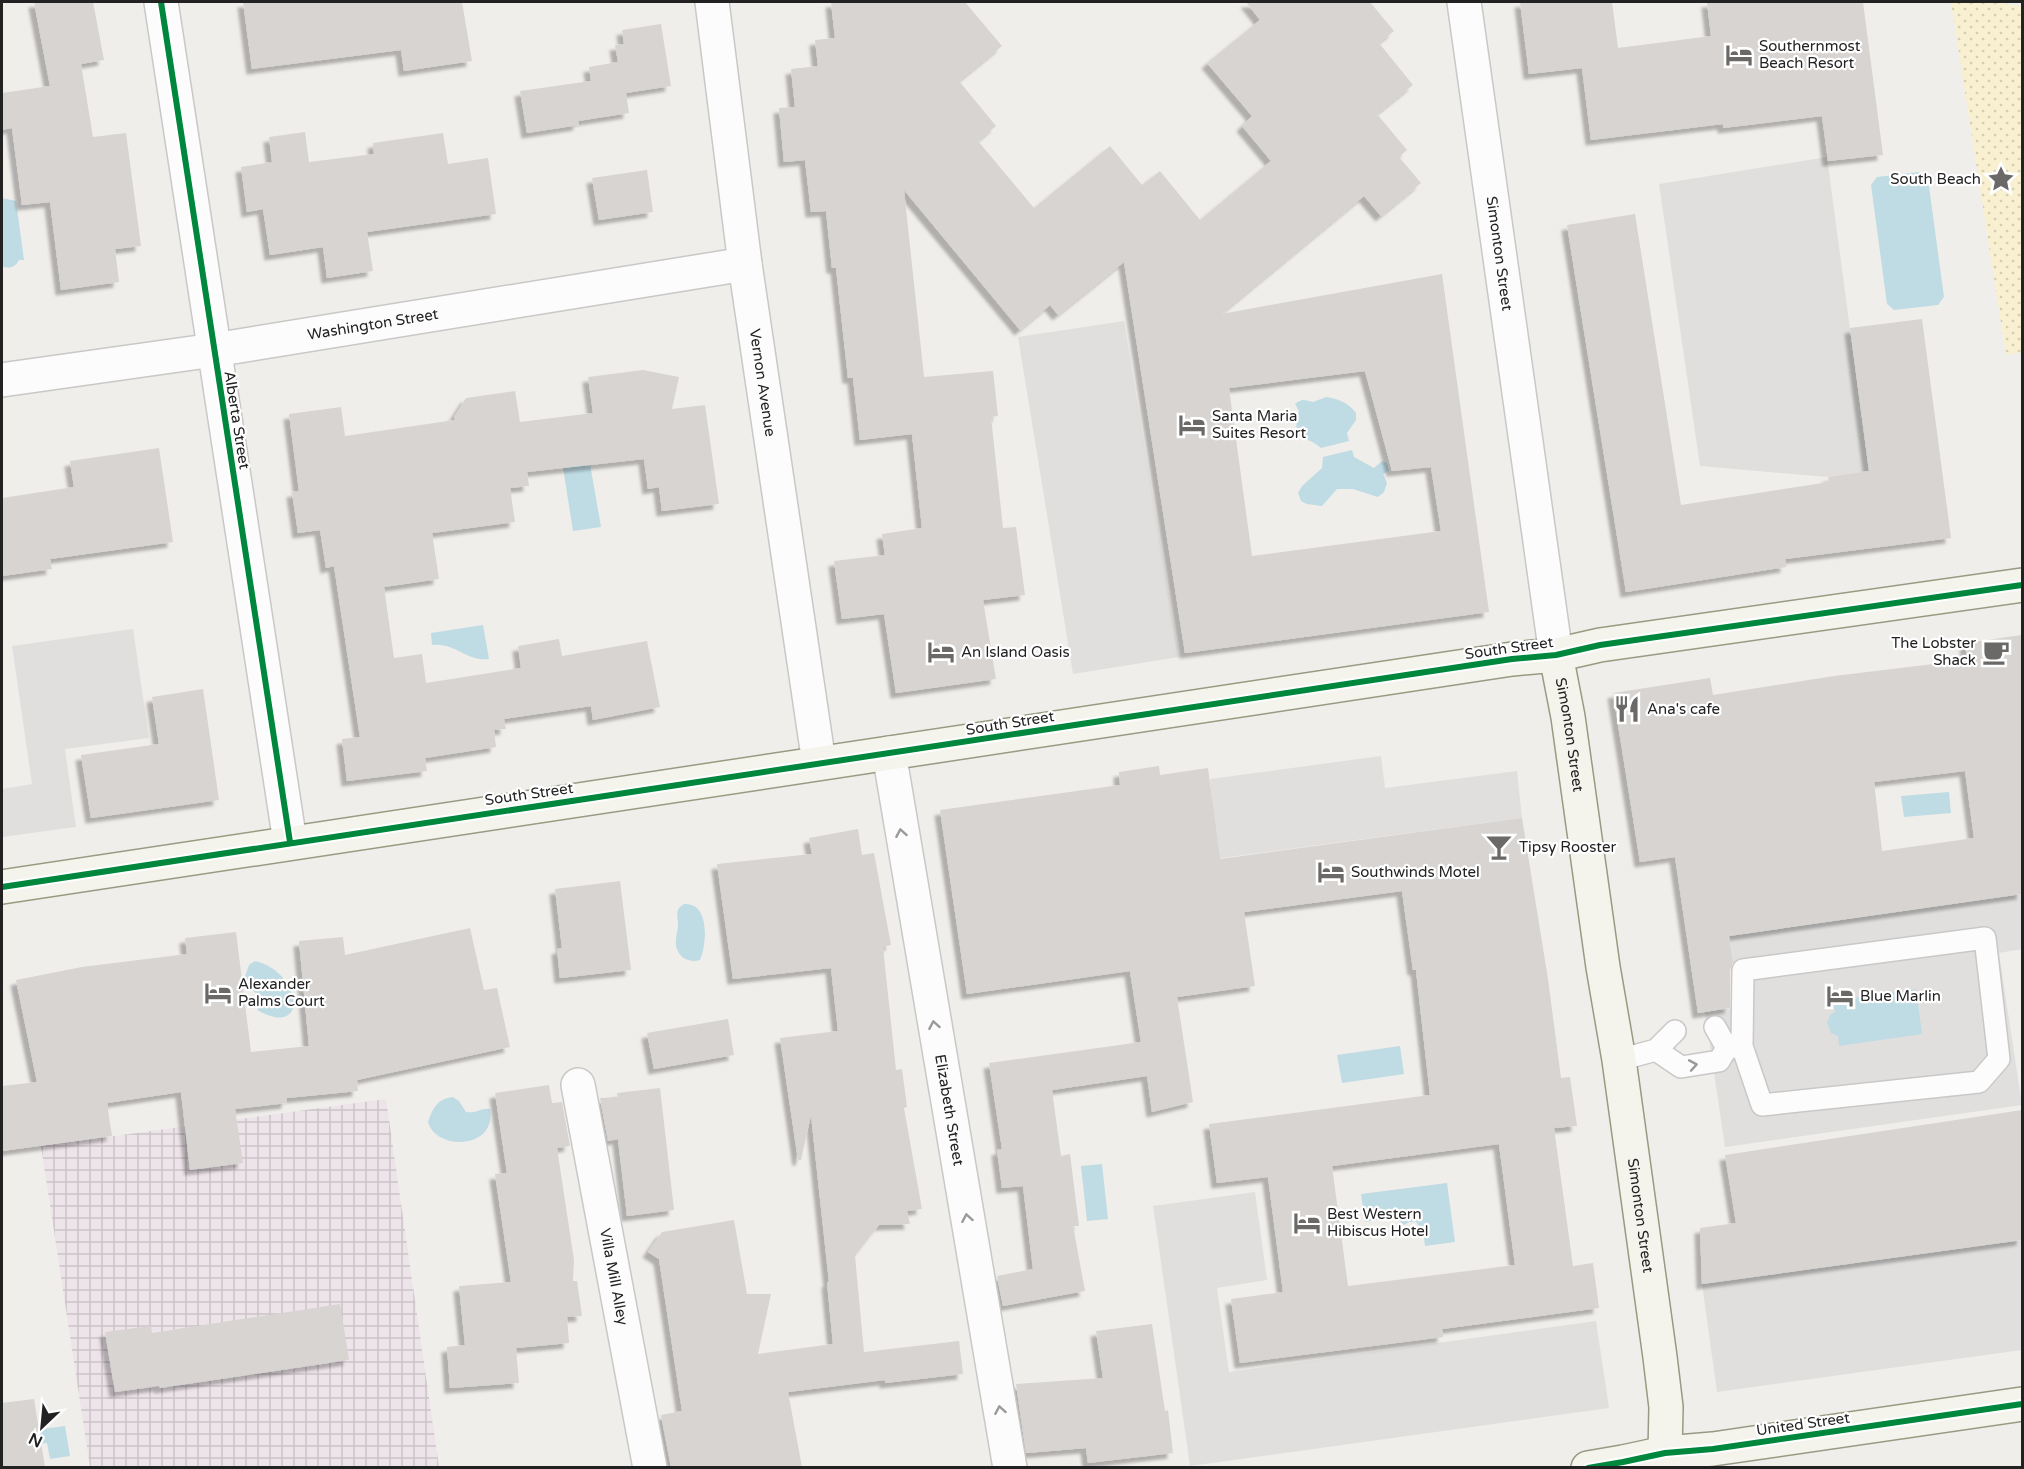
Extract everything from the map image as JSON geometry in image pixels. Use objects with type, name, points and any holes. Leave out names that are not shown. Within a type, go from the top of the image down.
[{"type":"street","name":"Alberta Street","points":[[161,2],[290,842]]},
{"type":"street","name":"Vernon Avenue","points":[[712,2],[745,264],[819,763]]},
{"type":"street","name":"Simonton Street","points":[[1464,2],[1556,655],[1568,717],[1603,967],[1619,1060],[1666,1407],[1666,1460]]},
{"type":"street","name":"Washington Street","points":[[2,380],[214,350],[745,264]]},
{"type":"street","name":"South Street","points":[[2,887],[1512,659],[1556,655],[1600,645],[2022,585]]},
{"type":"street","name":"Elizabeth Street","points":[[889,753],[1010,1467]]},
{"type":"street","name":"Villa Mill Alley","points":[[578,1085],[650,1467]]},
{"type":"street","name":"United Street","points":[[1588,1467],[1623,1462],[1666,1460],[1713,1449],[2022,1404]]},
{"type":"lane","points":[[1656,1050],[1681,1067],[1719,1061],[1734,1047],[1743,970],[1984,938],[1999,1059],[1979,1082],[1762,1105],[1734,1047],[1715,1027]]},
{"type":"lane","points":[[1619,1060],[1656,1050],[1675,1031]]},
{"type":"shaded area","points":[[1827,157],[1869,471],[1828,477],[1700,466],[1659,184]]},
{"type":"shaded area","points":[[1124,321],[1179,657],[1073,674],[1018,337]]},
{"type":"shaded area","points":[[133,629],[149,738],[65,749],[76,827],[2,837],[2,789],[32,784],[12,646]]},
{"type":"shaded area","points":[[1381,756],[1385,788],[1517,771],[1522,818],[1132,870],[1212,801],[1210,779]]},
{"type":"shaded area","points":[[2022,894],[2022,949],[1999,953],[2022,1105],[1725,1147],[1705,1012],[1740,1007],[1729,936]]},
{"type":"shaded area","points":[[386,1099],[439,1467],[90,1467],[41,1146]]},
{"type":"shaded area","points":[[1255,1192],[1267,1280],[1217,1288],[1229,1372],[1596,1321],[1609,1408],[1190,1466],[1153,1206]]},
{"type":"shaded area","points":[[2022,1240],[2022,1350],[1717,1392],[1702,1284]]},
{"type":"sand","name":"South Beach","points":[[1951,2],[1998,2],[2022,7],[2022,352],[2006,355]]},
{"type":"water","points":[[1919,172],[1928,179],[1944,297],[1938,305],[1894,310],[1887,304],[1871,185],[1877,177]]},
{"type":"water","points":[[2,198],[16,201],[24,260],[19,260],[16,265],[9,268],[2,266]]},
{"type":"water","points":[[1326,397],[1350,406],[1356,413],[1356,420],[1347,433],[1349,441],[1321,448],[1297,434],[1299,411],[1295,404],[1302,400],[1313,402]]},
{"type":"water","points":[[1352,450],[1354,457],[1374,468],[1382,461],[1387,463],[1389,471],[1383,474],[1387,483],[1384,492],[1378,497],[1353,489],[1337,489],[1322,506],[1301,501],[1298,493],[1302,486],[1322,468],[1323,457]]},
{"type":"water","points":[[590,464],[601,527],[573,531],[563,468]]},
{"type":"water","points":[[483,625],[489,659],[474,658],[448,646],[432,645],[431,633]]},
{"type":"water","points":[[1949,792],[1951,813],[1904,817],[1901,796]]},
{"type":"water","points":[[684,904],[692,905],[702,917],[705,935],[700,960],[690,961],[682,957],[677,949],[677,913]]},
{"type":"water","points":[[255,961],[271,967],[290,989],[294,1000],[292,1010],[286,1016],[274,1017],[257,1010],[262,1004],[261,1000],[244,979],[249,965]]},
{"type":"water","points":[[1916,989],[1922,1034],[1839,1046],[1838,1036],[1831,1033],[1827,1023],[1830,1015],[1835,1012],[1833,1001]]},
{"type":"water","points":[[1400,1046],[1404,1074],[1342,1083],[1337,1055]]},
{"type":"water","points":[[453,1097],[459,1101],[466,1112],[490,1109],[490,1123],[476,1139],[465,1142],[442,1138],[433,1131],[428,1122],[436,1105]]},
{"type":"water","points":[[1102,1164],[1108,1219],[1087,1221],[1081,1166]]},
{"type":"water","points":[[1447,1183],[1455,1242],[1425,1246],[1423,1231],[1416,1222],[1404,1225],[1395,1217],[1365,1222],[1361,1194]]},
{"type":"water","points":[[65,1426],[70,1456],[50,1459],[47,1443],[23,1446],[20,1432]]},
{"type":"building","points":[[34,2],[93,2],[104,60],[81,64],[93,137],[126,133],[141,246],[115,249],[119,282],[61,290],[50,202],[22,205],[12,128],[2,130],[2,93],[50,86]]},
{"type":"building","points":[[243,2],[462,2],[472,61],[404,71],[401,50],[252,69]]},
{"type":"building","points":[[831,2],[965,2],[1002,46],[959,81],[996,126],[978,141],[1034,208],[1110,146],[1142,185],[1160,171],[1200,220],[1271,161],[1242,126],[1252,116],[1207,63],[1260,20],[1246,2],[1370,2],[1394,31],[1379,43],[1413,85],[1377,114],[1407,150],[1399,157],[1421,183],[1381,216],[1364,196],[1221,314],[1442,274],[1489,612],[1185,653],[1124,262],[1058,315],[1050,305],[1020,330],[904,190],[924,377],[993,371],[998,416],[991,417],[1003,528],[1016,527],[1025,595],[983,600],[996,679],[896,693],[884,614],[842,619],[834,561],[885,555],[882,534],[922,528],[912,434],[860,440],[853,378],[848,378],[836,268],[832,268],[826,211],[811,212],[805,160],[784,162],[779,108],[795,107],[791,69],[818,66],[815,40],[835,38]],"holes":[[[1365,371],[1392,471],[1431,467],[1441,531],[1252,556],[1229,388]]]},
{"type":"building","points":[[1520,2],[1612,2],[1618,48],[1711,36],[1707,2],[1863,2],[1883,155],[1828,161],[1822,116],[1723,128],[1723,124],[1591,140],[1582,68],[1529,74]]},
{"type":"building","points":[[661,24],[671,86],[626,93],[629,113],[578,121],[579,125],[527,133],[520,91],[591,81],[589,67],[618,62],[615,45],[624,44],[622,30]]},
{"type":"building","points":[[305,132],[309,162],[374,154],[373,143],[443,133],[448,164],[488,158],[496,214],[367,232],[373,271],[327,278],[323,247],[270,255],[263,209],[247,212],[241,167],[272,162],[269,137]]},
{"type":"building","points":[[647,170],[653,212],[599,220],[592,178]]},
{"type":"building","points":[[1635,214],[1681,505],[1829,482],[1828,477],[1869,471],[1850,328],[1922,319],[1951,538],[1785,559],[1786,567],[1626,592],[1567,225]]},
{"type":"building","points":[[643,370],[679,377],[672,409],[705,405],[719,504],[662,511],[659,487],[648,489],[644,459],[527,472],[529,486],[510,488],[515,522],[432,533],[439,579],[384,587],[394,658],[422,654],[426,683],[521,668],[518,646],[559,639],[562,656],[647,641],[660,707],[593,720],[591,706],[504,719],[506,729],[494,730],[496,747],[425,758],[427,771],[347,781],[342,739],[360,737],[334,566],[326,568],[320,530],[298,533],[292,492],[299,491],[289,414],[341,407],[345,436],[455,420],[454,417],[466,398],[515,391],[520,422],[593,413],[588,377]]},
{"type":"building","points":[[159,448],[173,542],[50,559],[52,569],[2,576],[2,498],[74,487],[70,461]]},
{"type":"building","points":[[2022,635],[2022,894],[1729,936],[1733,962],[1730,970],[1730,1008],[1698,1013],[1675,857],[1640,862],[1613,693],[1710,678],[1713,695],[1834,676],[1967,660],[1965,643]],"holes":[[[1965,771],[1974,838],[1882,851],[1874,782]]]},
{"type":"building","points":[[203,689],[219,800],[91,818],[81,755],[159,744],[152,697]]},
{"type":"building","points":[[1159,766],[1160,775],[1208,768],[1220,859],[1522,818],[1548,979],[1561,1078],[1570,1077],[1577,1126],[1554,1128],[1573,1266],[1593,1263],[1599,1308],[1442,1329],[1443,1337],[1240,1363],[1231,1299],[1283,1292],[1268,1177],[1217,1183],[1209,1124],[1430,1095],[1416,970],[1413,970],[1402,891],[1244,912],[1255,986],[1177,997],[1193,1102],[1152,1112],[1147,1076],[1052,1090],[1061,1156],[1070,1154],[1079,1226],[1073,1226],[1085,1291],[1003,1306],[997,1276],[1033,1269],[1023,1186],[1002,1188],[997,1150],[1002,1149],[989,1063],[1141,1042],[1130,971],[967,994],[940,810],[1120,785],[1119,772]],"holes":[[[1499,1144],[1515,1265],[1348,1286],[1332,1166]]]},
{"type":"building","points":[[858,829],[862,855],[874,853],[891,945],[883,947],[896,1070],[902,1069],[907,1107],[904,1108],[922,1209],[907,1211],[910,1224],[879,1225],[855,1256],[864,1352],[959,1341],[963,1374],[885,1383],[885,1380],[788,1392],[802,1467],[671,1467],[661,1415],[682,1411],[659,1259],[648,1252],[662,1232],[734,1220],[747,1294],[771,1294],[758,1354],[833,1344],[827,1282],[829,1282],[811,1115],[801,1160],[798,1160],[780,1038],[838,1031],[831,968],[733,979],[717,864],[812,854],[809,838]]},
{"type":"building","points":[[620,881],[631,970],[560,978],[557,949],[562,948],[555,889]]},
{"type":"building","points":[[470,928],[484,990],[497,988],[510,1047],[357,1080],[358,1091],[287,1098],[287,1103],[235,1109],[243,1163],[190,1170],[181,1092],[107,1103],[112,1136],[2,1151],[2,1086],[37,1082],[16,980],[82,967],[187,954],[185,938],[236,932],[251,1052],[309,1046],[299,941],[343,937],[345,955]]},
{"type":"building","points":[[728,1019],[734,1055],[654,1069],[647,1033]]},
{"type":"building","points":[[549,1085],[552,1103],[562,1102],[570,1146],[557,1148],[574,1260],[573,1281],[577,1281],[582,1316],[567,1317],[569,1343],[516,1348],[519,1383],[450,1388],[447,1347],[465,1345],[459,1286],[511,1282],[495,1174],[507,1173],[495,1093]]},
{"type":"building","points":[[660,1088],[674,1210],[627,1216],[618,1139],[608,1141],[600,1098],[618,1097],[617,1093]]},
{"type":"building","points":[[2022,1110],[2022,1240],[1702,1284],[1700,1228],[1736,1223],[1725,1155]]},
{"type":"building","points":[[340,1304],[349,1360],[160,1388],[159,1386],[115,1392],[105,1332],[151,1326],[152,1333]]},
{"type":"building","points":[[1152,1324],[1165,1411],[1168,1410],[1173,1453],[1088,1463],[1086,1448],[1026,1453],[1016,1384],[1103,1378],[1096,1331]]},
{"type":"building","points":[[34,1399],[45,1467],[2,1467],[2,1403]]},
{"type":"cycle path","points":[[161,2],[290,842]]},
{"type":"cycle path","points":[[2,887],[1512,659],[1556,655],[1600,645],[2022,585]]},
{"type":"cycle path","points":[[1588,1468],[1665,1453],[1713,1449],[2022,1404]]},
{"type":"place","name":"Southernmost Beach Resort","points":[[1739,55]]},
{"type":"place","name":"South Beach","points":[[2001,179]]},
{"type":"place","name":"Santa Maria Suites Resort","points":[[1192,425]]},
{"type":"place","name":"An Island Oasis","points":[[941,652]]},
{"type":"place","name":"The Lobster Shack","points":[[1996,652]]},
{"type":"place","name":"Ana's cafe","points":[[1627,709]]},
{"type":"place","name":"Tipsy Rooster","points":[[1499,847]]},
{"type":"place","name":"Southwinds Motel","points":[[1331,872]]},
{"type":"place","name":"Alexander Palms Court","points":[[218,993]]},
{"type":"place","name":"Blue Marlin","points":[[1840,996]]},
{"type":"place","name":"Best Western Hibiscus Hotel","points":[[1307,1223]]}]
